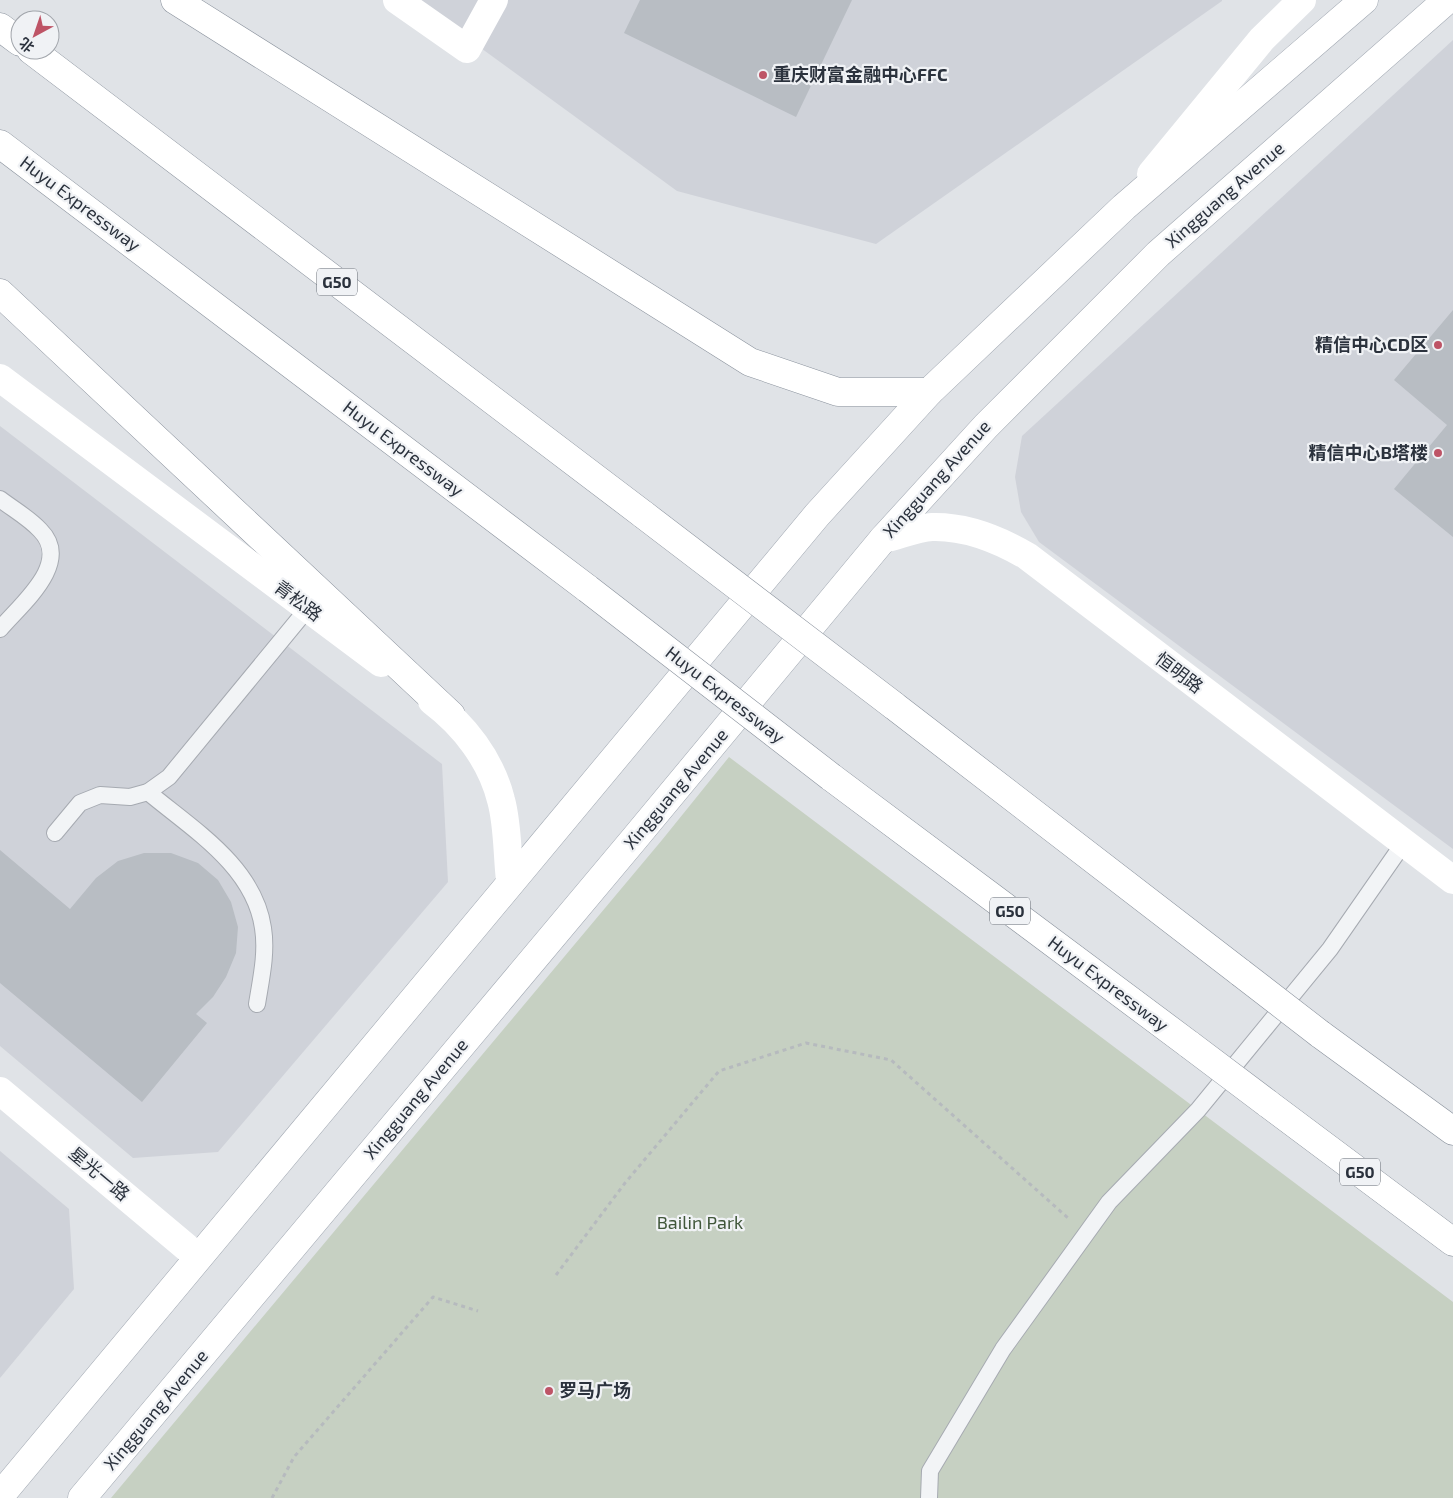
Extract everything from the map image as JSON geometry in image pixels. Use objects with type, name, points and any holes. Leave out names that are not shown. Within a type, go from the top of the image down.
[{"type":"main road","points":[[175,0],[750,362],[838,392],[930,392]]},
{"type":"main road","points":[[397,0],[466,48],[494,0]]},
{"type":"main road","points":[[1124,207],[1245,60],[1291,9],[1302,0]]},
{"type":"main road","points":[[0,1496],[510,880],[816,515],[930,392],[1124,207],[1364,0]]},
{"type":"main road","name":"Xingguang Avenue","points":[[82,1498],[636,838],[883,540],[986,426],[1158,254],[1447,0]]},
{"type":"main road","name":"G50","points":[[44,60],[894,705],[1320,1034],[1453,1131]]},
{"type":"main road","name":"Huyu Expressway","points":[[0,144],[588,589],[831,777],[1453,1242]]},
{"type":"main road","points":[[0,293],[451,715]]},
{"type":"main road","name":"青松路","points":[[0,378],[451,715],[486,760],[502,800],[510,880]]},
{"type":"main road","name":"恒明路","points":[[883,540],[931,527],[964,530],[999,540],[1020,552],[1453,880]]},
{"type":"main road","name":"星光一路","points":[[0,1091],[198,1258]]},
{"type":"lane","points":[[0,499],[41,530],[51,546],[52,563],[43,579],[0,629]]},
{"type":"lane","points":[[55,833],[80,803],[100,796],[130,797],[148,792],[169,777],[308,608]]},
{"type":"lane","points":[[148,792],[229,860],[255,897],[263,928],[263,961],[257,1004]]},
{"type":"lane","points":[[929,1498],[930,1470],[1003,1349],[1109,1202],[1198,1110],[1330,949],[1403,844]]},
{"type":"path","points":[[556,1275],[625,1183],[719,1071],[806,1043],[891,1060],[1086,1235]]},
{"type":"path","points":[[272,1498],[294,1457],[434,1297],[478,1311]]},
{"type":"shaded area","points":[[415,0],[1222,1],[876,244],[677,191]]},
{"type":"shaded area","points":[[1453,40],[1453,849],[1039,542],[1021,512],[1015,477],[1022,436]]},
{"type":"shaded area","points":[[0,426],[442,764],[448,882],[218,1152],[133,1158],[0,1046]]},
{"type":"shaded area","points":[[0,1151],[69,1209],[74,1289],[0,1378]]},
{"type":"green space","name":"Bailin Park","points":[[729,757],[1453,1302],[1453,1498],[111,1498],[662,840]]},
{"type":"building","name":"重庆财富金融中心FFC","points":[[640,0],[852,0],[796,117],[624,33]]},
{"type":"building","points":[[1453,310],[1453,537],[1394,489],[1447,425],[1394,380]]},
{"type":"building","points":[[0,850],[70,909],[96,878],[118,861],[144,853],[171,853],[198,863],[218,880],[231,902],[238,927],[236,953],[226,977],[213,997],[196,1014],[207,1023],[142,1102],[0,983]]},
{"type":"place","name":"重庆财富金融中心FFC","points":[[763,75]]},
{"type":"place","name":"精信中心CD区","points":[[1438,345]]},
{"type":"place","name":"精信中心B塔楼","points":[[1438,453]]},
{"type":"place","name":"罗马广场","points":[[549,1391]]}]
